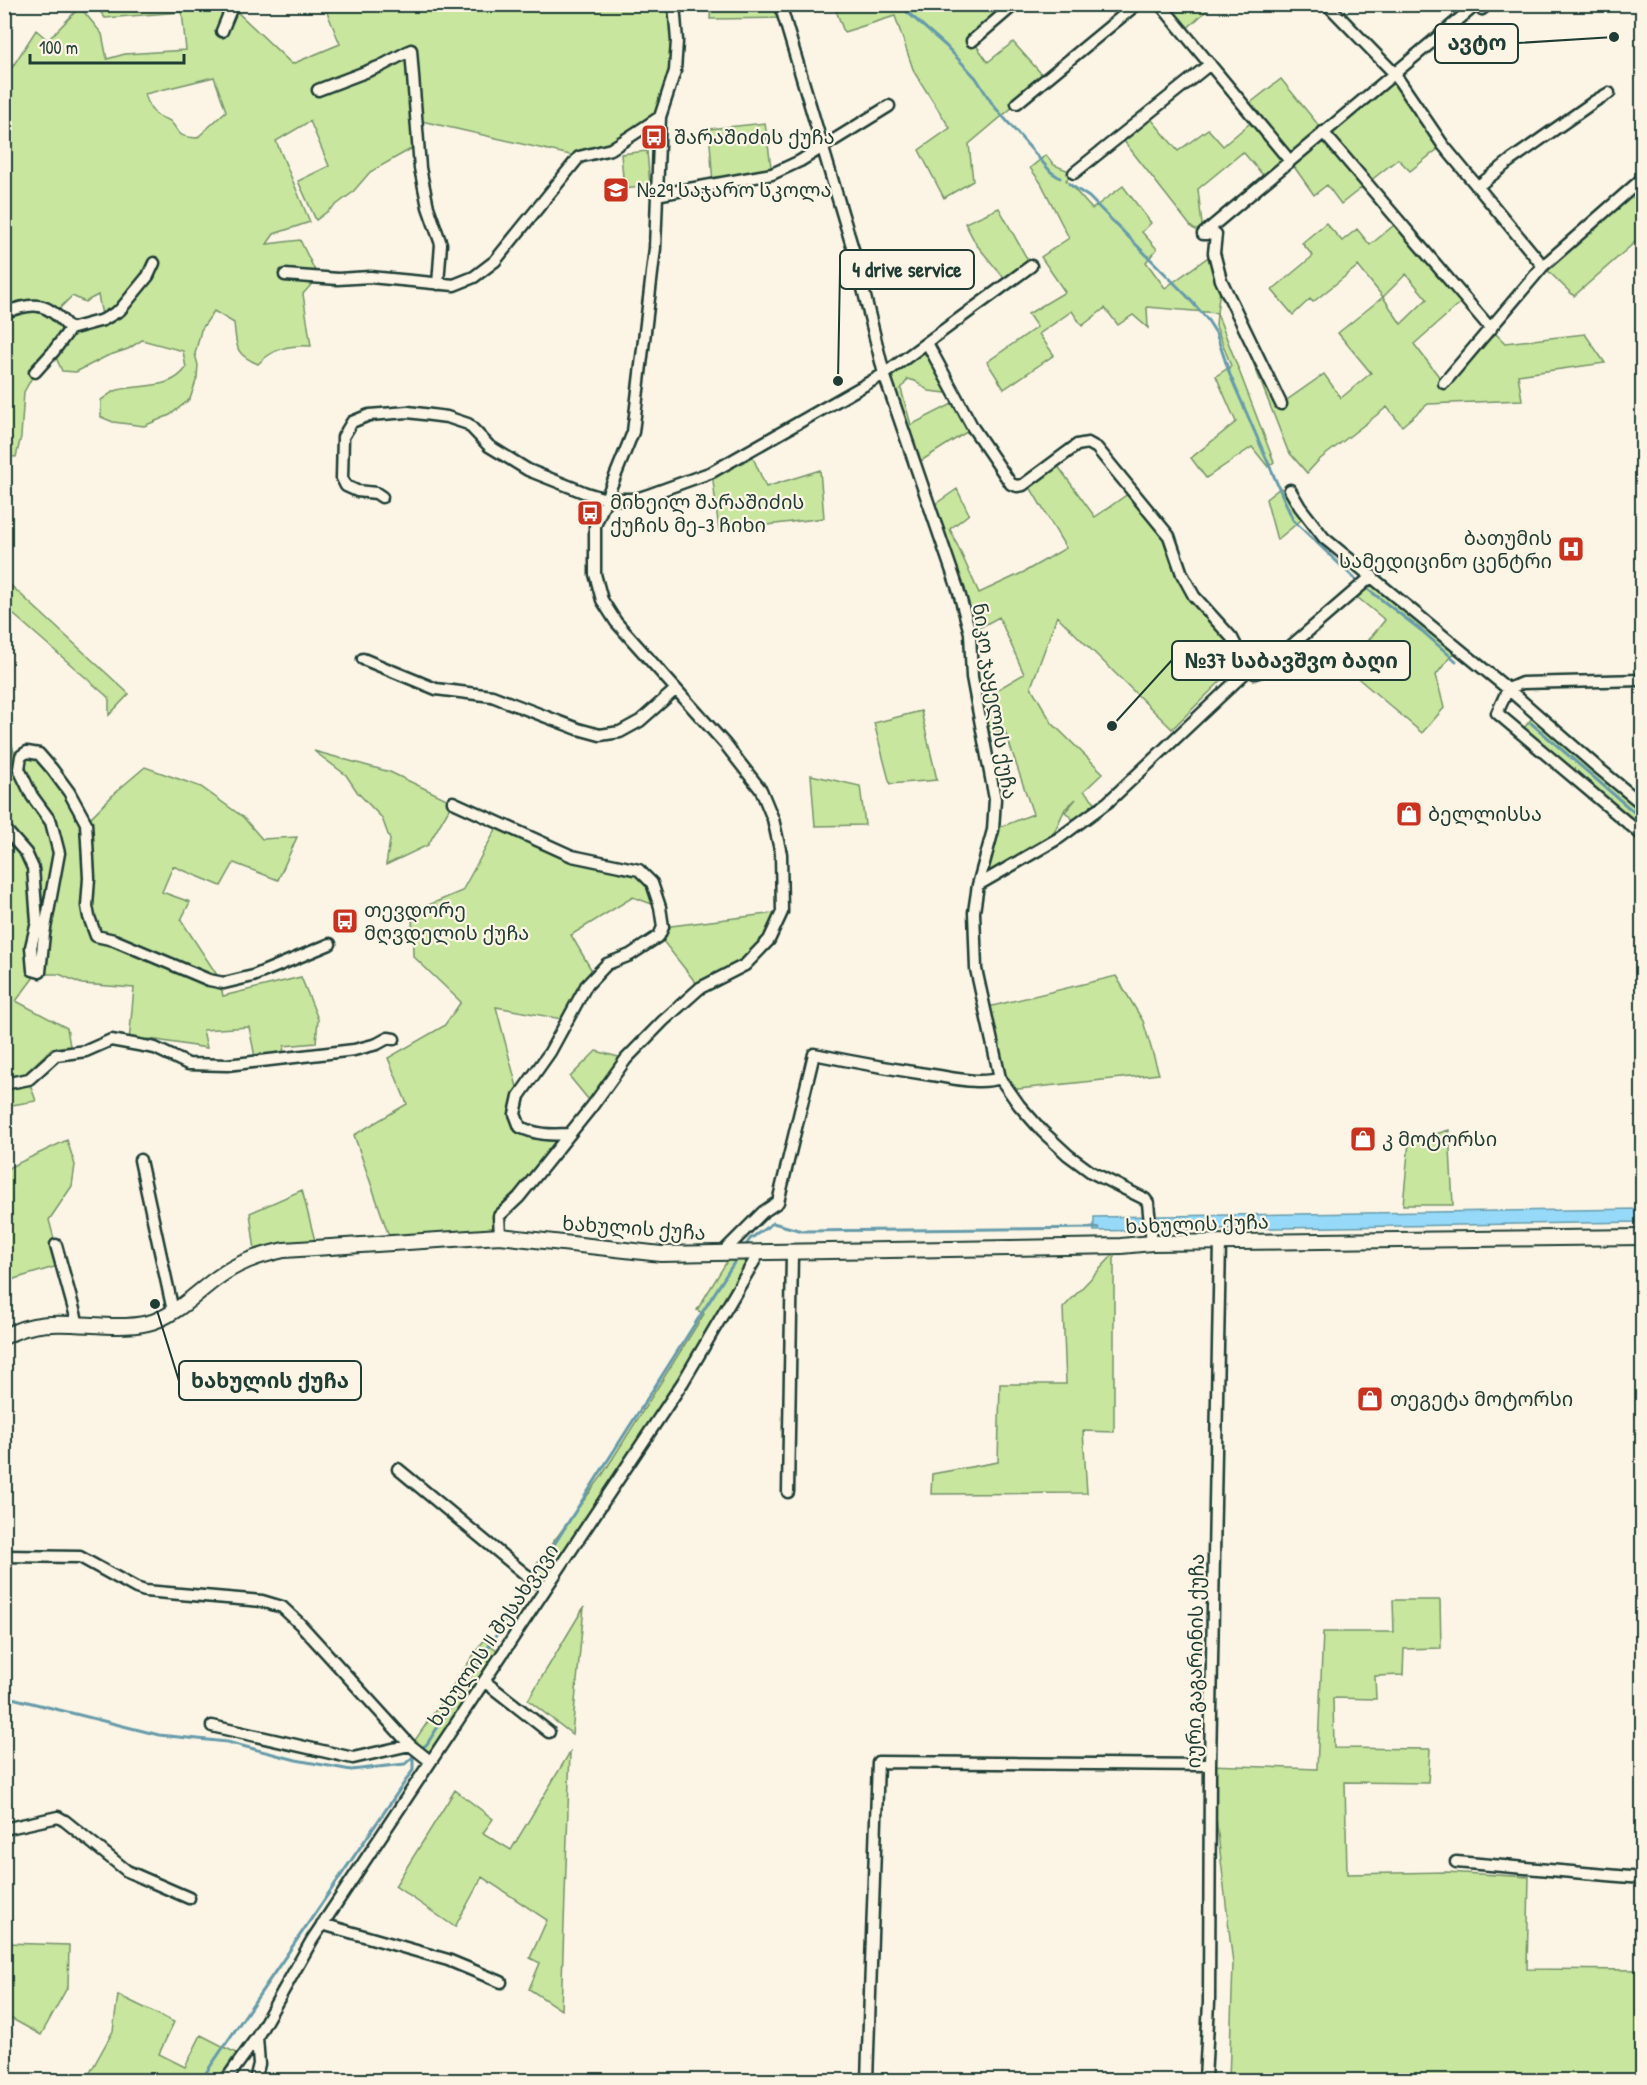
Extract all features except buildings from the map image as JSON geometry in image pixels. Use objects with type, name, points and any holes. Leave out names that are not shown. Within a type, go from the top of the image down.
[{"type":"street","points":[[222,31],[233,4]]},
{"type":"street","points":[[500,1236],[499,1216],[519,1197],[593,1105],[626,1059],[663,1021],[700,988],[745,965],[769,940],[782,912],[780,854],[773,819],[761,790],[725,744],[616,622],[602,600],[595,574],[595,526],[633,432],[655,248],[660,117],[675,71],[677,41],[674,4]]},
{"type":"street","name":"ნიკო ჯაყელის ქუჩა","points":[[780,4],[855,256],[884,374],[958,589],[970,633],[972,677],[995,799],[993,830],[978,885],[974,912],[976,969],[1000,1078],[1019,1105],[1068,1155],[1091,1173],[1145,1199],[1149,1209],[1152,1244]]},
{"type":"street","points":[[972,41],[1016,4]]},
{"type":"street","points":[[1017,103],[1137,4]]},
{"type":"street","points":[[1160,4],[1290,161]]},
{"type":"street","points":[[1327,4],[1394,74],[1443,145],[1543,266]]},
{"type":"street","points":[[1281,404],[1221,280],[1214,253],[1216,234],[1203,234],[1476,5],[1483,6]]},
{"type":"street","points":[[318,90],[381,66],[411,50],[420,168],[428,207],[441,244],[438,284]]},
{"type":"street","points":[[1074,173],[1210,64]]},
{"type":"street","points":[[1477,187],[1520,154],[1609,93]]},
{"type":"street","points":[[656,195],[772,174],[801,161],[889,106]]},
{"type":"street","points":[[285,275],[338,279],[370,277],[454,285],[474,277],[495,261],[579,157],[611,149],[660,117]]},
{"type":"street","points":[[1323,132],[1491,329]]},
{"type":"street","points":[[1444,383],[1543,266],[1642,179]]},
{"type":"street","points":[[35,372],[70,329],[103,320],[120,310],[148,276],[154,263]]},
{"type":"street","points":[[382,498],[376,494],[357,491],[346,486],[342,478],[343,437],[352,422],[369,416],[408,412],[447,417],[468,424],[489,446],[528,470],[606,499],[636,499],[712,472],[884,374],[1031,266]]},
{"type":"street","points":[[4,313],[33,304],[56,312],[70,329]]},
{"type":"street","points":[[927,343],[973,428],[1011,484],[1023,485],[1077,445],[1088,443],[1097,448],[1169,536],[1182,574],[1194,596],[1233,638],[1248,670],[1255,673],[1263,671],[1372,576]]},
{"type":"street","points":[[1290,490],[1324,538],[1508,689],[1642,804]]},
{"type":"street","points":[[363,659],[436,689],[492,696],[578,729],[600,735],[620,732],[640,721],[675,690]]},
{"type":"street","points":[[978,885],[1059,838],[1108,802],[1248,670]]},
{"type":"street","points":[[1642,680],[1522,683],[1508,689],[1497,713],[1642,835]]},
{"type":"street","points":[[4,828],[26,853],[33,868],[37,922],[31,947],[33,970],[40,972],[44,934],[59,853],[51,822],[32,796],[19,769],[21,756],[27,752],[39,754],[52,769],[69,792],[86,823],[89,878],[87,906],[96,936],[114,940],[209,980],[224,983],[253,976],[330,944]]},
{"type":"street","points":[[453,802],[572,855],[639,870],[652,883],[655,891],[663,927],[659,936],[630,955],[607,964],[586,986],[550,1052],[519,1096],[515,1114],[520,1127],[548,1136],[568,1134]]},
{"type":"street","points":[[4,1084],[29,1079],[56,1055],[86,1051],[111,1040],[155,1048],[188,1064],[227,1065],[354,1050],[378,1044],[388,1038],[394,1039]]},
{"type":"street","points":[[725,1254],[763,1212],[778,1202],[814,1054],[882,1068],[962,1080],[992,1081],[1000,1078]]},
{"type":"street","points":[[140,1160],[174,1311]]},
{"type":"street","name":"ხახულის ქუჩა","points":[[4,1337],[18,1329],[42,1323],[123,1325],[149,1323],[174,1311],[218,1277],[255,1256],[284,1250],[500,1236],[661,1254],[1121,1246],[1220,1242],[1642,1237]]},
{"type":"street","name":"იური გაგარინის ქუჩა","points":[[1205,2080],[1209,2002],[1210,1765],[1220,1242]]},
{"type":"street","points":[[56,1245],[78,1324]]},
{"type":"street","points":[[788,1492],[792,1252]]},
{"type":"street","name":"ხახულის II შესახვევი","points":[[226,2080],[257,2037],[322,1924],[683,1382],[756,1253]]},
{"type":"street","points":[[398,1470],[525,1574],[546,1588]]},
{"type":"street","points":[[4,1556],[80,1557],[145,1591],[262,1601],[282,1607],[410,1745],[430,1761]]},
{"type":"street","points":[[484,1681],[549,1732]]},
{"type":"street","points":[[212,1726],[353,1758],[410,1745]]},
{"type":"street","points":[[867,2080],[878,1762],[1210,1765]]},
{"type":"street","points":[[4,1829],[58,1817],[127,1871],[189,1898]]},
{"type":"street","points":[[1456,1862],[1642,1878]]},
{"type":"street","points":[[322,1924],[448,1960],[501,1982]]},
{"type":"street","points":[[255,2080],[260,2064],[257,2037]]},
{"type":"green space","points":[[711,4],[780,5],[784,18],[710,19]]},
{"type":"green space","points":[[95,5],[233,5],[232,7],[292,64],[340,44],[324,5],[674,5],[677,41],[660,121],[611,149],[579,157],[417,120],[418,145],[370,172],[352,193],[316,220],[298,181],[329,166],[310,121],[276,141],[310,222],[274,234],[267,244],[300,240],[318,277],[303,294],[311,346],[282,349],[270,354],[258,364],[245,357],[238,349],[234,323],[214,311],[201,330],[195,354],[198,365],[197,378],[190,399],[170,415],[144,426],[113,422],[101,417],[101,400],[116,391],[172,380],[186,368],[183,351],[142,340],[128,349],[107,356],[76,372],[62,371],[54,353],[35,372],[24,392],[21,437],[16,457],[4,456],[4,386],[6,384],[4,381],[4,80],[36,30],[48,40],[80,7],[102,34],[107,59],[125,54],[186,50],[182,12],[105,18]],"holes":[[[214,77],[226,111],[197,138],[180,134],[170,121],[155,113],[145,94]],[[98,295],[103,320],[70,329],[56,312],[72,296],[85,302]]]},
{"type":"green space","points":[[834,5],[1015,5],[973,41],[988,62],[1013,42],[1046,79],[969,144],[973,181],[944,198],[919,150],[950,128],[914,72],[895,16],[844,32]]},
{"type":"green space","points":[[1160,5],[1213,5],[1183,32]]},
{"type":"green space","points":[[1394,73],[1443,145],[1410,171],[1398,159],[1341,204],[1327,185],[1314,195],[1290,161],[1268,181],[1243,152],[1198,189],[1203,234],[1192,228],[1120,136],[1147,114],[1178,151],[1208,129],[1223,146],[1255,119],[1245,107],[1281,79],[1324,132]]},
{"type":"green space","points":[[765,123],[772,174],[713,184],[709,129]]},
{"type":"green space","points":[[647,151],[650,186],[624,189],[621,154]]},
{"type":"green space","points":[[1046,155],[1054,165],[1074,173],[1066,180],[1092,209],[1123,186],[1151,223],[1142,232],[1157,249],[1146,262],[1165,288],[1214,253],[1281,404],[1324,374],[1341,398],[1371,373],[1338,333],[1383,297],[1358,266],[1313,302],[1310,299],[1293,315],[1272,290],[1313,256],[1302,243],[1326,223],[1342,241],[1357,229],[1370,245],[1399,221],[1465,299],[1414,344],[1444,383],[1491,329],[1505,343],[1585,334],[1605,363],[1518,375],[1522,400],[1428,404],[1402,426],[1387,407],[1319,460],[1307,473],[1288,451],[1221,281],[1217,313],[1147,307],[1148,328],[1133,315],[1118,325],[1105,308],[1082,326],[1072,311],[1039,334],[1054,355],[1004,389],[987,362],[1037,327],[1028,314],[1065,292],[1041,257],[1069,238],[1041,183],[1030,168]],"holes":[[[1406,274],[1427,299],[1401,324],[1383,297]]]},
{"type":"green space","points":[[1642,179],[1642,236],[1574,296],[1543,266]]},
{"type":"green space","points":[[999,208],[1031,266],[1008,283],[976,244],[965,223]]},
{"type":"green space","points":[[1217,313],[1274,462],[1268,467],[1252,447],[1206,478],[1191,458],[1236,422],[1216,376],[1231,366],[1216,326]]},
{"type":"green space","points":[[927,343],[955,394],[929,391],[908,379],[901,389],[911,425],[958,401],[973,428],[916,464],[884,374]]},
{"type":"green space","points":[[750,451],[766,487],[820,470],[824,518],[719,531],[712,472]]},
{"type":"green space","points":[[1055,462],[1095,517],[1132,491],[1169,536],[1182,574],[1232,638],[1233,669],[1172,729],[1057,616],[1031,687],[1052,723],[1103,773],[1084,791],[1095,802],[1076,822],[1065,812],[1076,799],[1065,809],[1052,837],[1059,846],[978,885],[993,830],[1033,814],[1005,731],[984,733],[976,702],[1024,674],[999,617],[970,633],[931,507],[957,489],[969,514],[950,529],[979,593],[1024,572],[1066,548],[1027,482]]},
{"type":"green space","points":[[1280,488],[1290,490],[1307,515],[1277,540],[1266,499]]},
{"type":"green space","points":[[1372,576],[1458,647],[1436,675],[1444,708],[1422,733],[1346,668],[1385,620],[1352,593]]},
{"type":"green space","points":[[4,579],[129,694],[109,715],[109,698],[5,607]]},
{"type":"green space","points":[[921,711],[937,780],[890,784],[874,723]]},
{"type":"green space","points":[[1532,718],[1642,810],[1642,826],[1524,728]]},
{"type":"green space","points":[[5,721],[18,766],[34,752],[86,822],[145,767],[201,787],[243,817],[262,839],[297,837],[278,880],[234,863],[221,886],[173,866],[162,892],[190,902],[181,920],[219,978],[223,996],[301,977],[318,1019],[316,1043],[284,1046],[282,1059],[256,1062],[249,1027],[203,1030],[207,1048],[150,1039],[129,1042],[134,988],[82,984],[59,974],[46,974],[34,977],[16,1001],[67,1028],[70,1046],[52,1048],[26,1073],[36,1101],[6,1106],[5,1109]]},
{"type":"green space","points":[[314,751],[390,772],[453,802],[428,845],[386,865],[390,840],[382,818],[358,793],[346,775]]},
{"type":"green space","points":[[811,775],[860,786],[865,825],[815,826]]},
{"type":"green space","points":[[499,824],[572,856],[639,870],[660,907],[633,897],[571,935],[595,976],[567,1020],[496,1007],[518,1091],[509,1111],[515,1130],[536,1138],[559,1137],[529,1178],[496,1216],[493,1231],[389,1236],[354,1135],[407,1104],[388,1058],[444,1026],[461,1002],[413,956],[412,912],[462,891]]},
{"type":"green space","points":[[782,912],[769,940],[745,965],[700,988],[659,936],[663,927]]},
{"type":"green space","points":[[1116,976],[1143,1021],[1159,1074],[1009,1090],[984,1008]]},
{"type":"green space","points":[[596,1051],[626,1059],[593,1105],[570,1077]]},
{"type":"green space","points":[[1449,1130],[1453,1205],[1403,1205],[1409,1142]]},
{"type":"green space","points":[[67,1140],[75,1165],[72,1186],[49,1220],[61,1265],[14,1279],[5,1290],[4,1194],[8,1168]]},
{"type":"green space","points":[[302,1190],[315,1241],[255,1251],[250,1213]]},
{"type":"green space","points":[[1114,1254],[1114,1432],[1083,1431],[1087,1493],[931,1494],[932,1474],[998,1462],[1000,1384],[1066,1384],[1063,1308]]},
{"type":"green space","points":[[729,1258],[749,1261],[682,1383],[548,1578],[534,1568],[601,1477],[704,1314],[697,1310]]},
{"type":"green space","points":[[1393,1600],[1440,1600],[1441,1648],[1404,1649],[1403,1675],[1375,1676],[1376,1699],[1333,1698],[1334,1748],[1430,1749],[1428,1783],[1345,1782],[1347,1874],[1446,1872],[1529,1877],[1527,1969],[1640,1970],[1638,2080],[1229,2080],[1233,1964],[1210,1765],[1317,1769],[1323,1632],[1394,1632]]},
{"type":"green space","points":[[584,1607],[572,1734],[528,1700]]},
{"type":"green space","points":[[484,1640],[502,1654],[430,1761],[411,1746]]},
{"type":"green space","points":[[570,1752],[561,2010],[529,1989],[540,1963],[530,1958],[547,1920],[482,1877],[455,1927],[395,1886],[455,1790],[493,1819],[483,1833],[511,1850]]},
{"type":"green space","points":[[5,1943],[69,1945],[68,1986],[41,2035],[5,2015]]},
{"type":"green space","points":[[118,1995],[174,2022],[159,2054],[185,2067],[201,2035],[236,2053],[218,2080],[86,2080],[113,2031]]},
{"type":"water","points":[[1642,1209],[1642,1222],[1094,1231],[1094,1217]]},
{"type":"waterway","points":[[898,4],[946,46],[976,78],[993,105],[1051,172],[1060,178]]},
{"type":"waterway","points":[[1069,184],[1089,197],[1207,319],[1216,333],[1230,375],[1293,520],[1355,579]]},
{"type":"waterway","points":[[1369,590],[1456,661]]},
{"type":"waterway","points":[[1531,723],[1642,819]]},
{"type":"waterway","points":[[744,1248],[750,1239],[773,1223],[802,1231],[1098,1228]]},
{"type":"waterway","points":[[534,1576],[737,1258]]},
{"type":"waterway","points":[[421,1749],[427,1744],[530,1582]]},
{"type":"waterway","points":[[4,1696],[159,1735],[227,1742],[296,1760],[351,1770],[405,1764],[416,1754]]},
{"type":"waterway","points":[[201,2080],[413,1770],[413,1758]]},
{"type":"place","name":"ავტო","points":[[1614,37]]},
{"type":"place","name":"შარაშიძის ქუჩა","points":[[654,137]]},
{"type":"place","name":"№29 საჯარო სკოლა","points":[[616,190]]},
{"type":"place","name":"4 drive service","points":[[838,381]]},
{"type":"place","name":"მიხეილ შარაშიძის ქუჩის მე-3 ჩიხი","points":[[590,513]]},
{"type":"place","name":"ბათუმის სამედიცინო ცენტრი","points":[[1571,549]]},
{"type":"place","name":"№37 საბავშვო ბაღი","points":[[1112,726]]},
{"type":"place","name":"ბელლისსა","points":[[1409,814]]},
{"type":"place","name":"თევდორე მღვდელის ქუჩა","points":[[345,921]]},
{"type":"place","name":"კ მოტორსი","points":[[1363,1139]]},
{"type":"place","name":"ხახულის ქუჩა","points":[[155,1304]]},
{"type":"place","name":"თეგეტა მოტორსი","points":[[1370,1399]]}]
